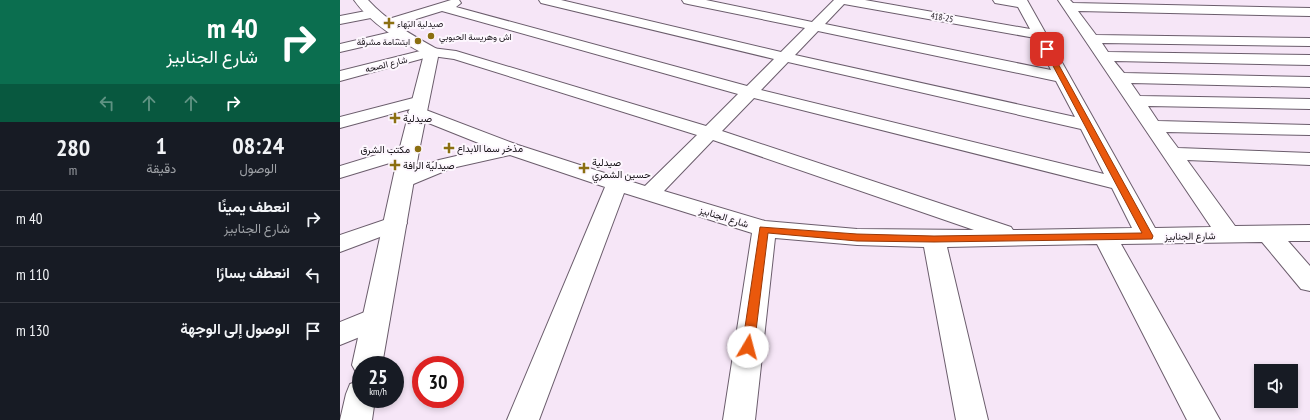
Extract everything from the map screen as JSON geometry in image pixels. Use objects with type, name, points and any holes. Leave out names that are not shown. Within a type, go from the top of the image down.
[{"type":"street","points":[[387,24],[466,0]]},
{"type":"street","points":[[545,0],[785,57],[1088,125]]},
{"type":"street","points":[[688,0],[1062,77]]},
{"type":"street","points":[[649,194],[842,0]]},
{"type":"street","name":"418-25","points":[[842,0],[1040,35]]},
{"type":"street","points":[[998,0],[1022,2],[1148,236]]},
{"type":"street","points":[[1216,0],[1310,72]]},
{"type":"street","points":[[340,20],[369,4],[387,24],[400,34],[432,52],[456,55],[709,133],[1019,238]]},
{"type":"street","points":[[442,7],[750,92],[1120,184]]},
{"type":"street","points":[[1070,9],[1310,12]]},
{"type":"street","points":[[1070,9],[1147,22]]},
{"type":"street","points":[[1070,9],[1229,235]]},
{"type":"street","points":[[340,48],[400,34]]},
{"type":"street","points":[[1091,38],[1310,42]]},
{"type":"street","points":[[369,356],[409,151],[432,52]]},
{"type":"street","name":"شارع الصحه","points":[[340,76],[432,52]]},
{"type":"street","points":[[1103,56],[1310,60]]},
{"type":"street","points":[[1118,78],[1310,82]]},
{"type":"street","points":[[1135,101],[1310,104]]},
{"type":"street","points":[[340,124],[419,106]]},
{"type":"street","name":"شارع الجنابيز","points":[[419,106],[511,149],[617,184],[764,229],[857,238],[934,239],[1310,233]]},
{"type":"street","points":[[1152,126],[1310,130]]},
{"type":"street","points":[[404,181],[446,164],[511,149]]},
{"type":"street","points":[[340,172],[409,151]]},
{"type":"street","points":[[1172,154],[1310,159]]},
{"type":"street","points":[[523,420],[617,184]]},
{"type":"street","points":[[340,244],[396,223]]},
{"type":"street","points":[[739,420],[764,229]]},
{"type":"street","points":[[1268,234],[1310,282]]},
{"type":"street","points":[[1105,237],[1204,420]]},
{"type":"street","points":[[934,239],[972,420]]},
{"type":"street","points":[[340,334],[376,318]]},
{"type":"street","points":[[356,420],[358,408]]},
{"type":"place","name":"صيدلية البهاء","points":[[389,23]]},
{"type":"place","name":"اش وهريسة الحبوبي","points":[[431,36]]},
{"type":"place","name":"ابتسامة مشرقة","points":[[418,41]]},
{"type":"place","name":"صيدلية","points":[[395,118]]},
{"type":"place","name":"مذخر سما الابداع","points":[[449,148]]},
{"type":"place","name":"مكتب الشرق","points":[[418,149]]},
{"type":"place","name":"صيدلية الرافة","points":[[395,165]]},
{"type":"place","name":"صيدلية حسين الشمري","points":[[584,168]]},
{"type":"route","points":[[748,347],[764,229],[857,238],[934,239],[1148,236],[1047,49]]}]
